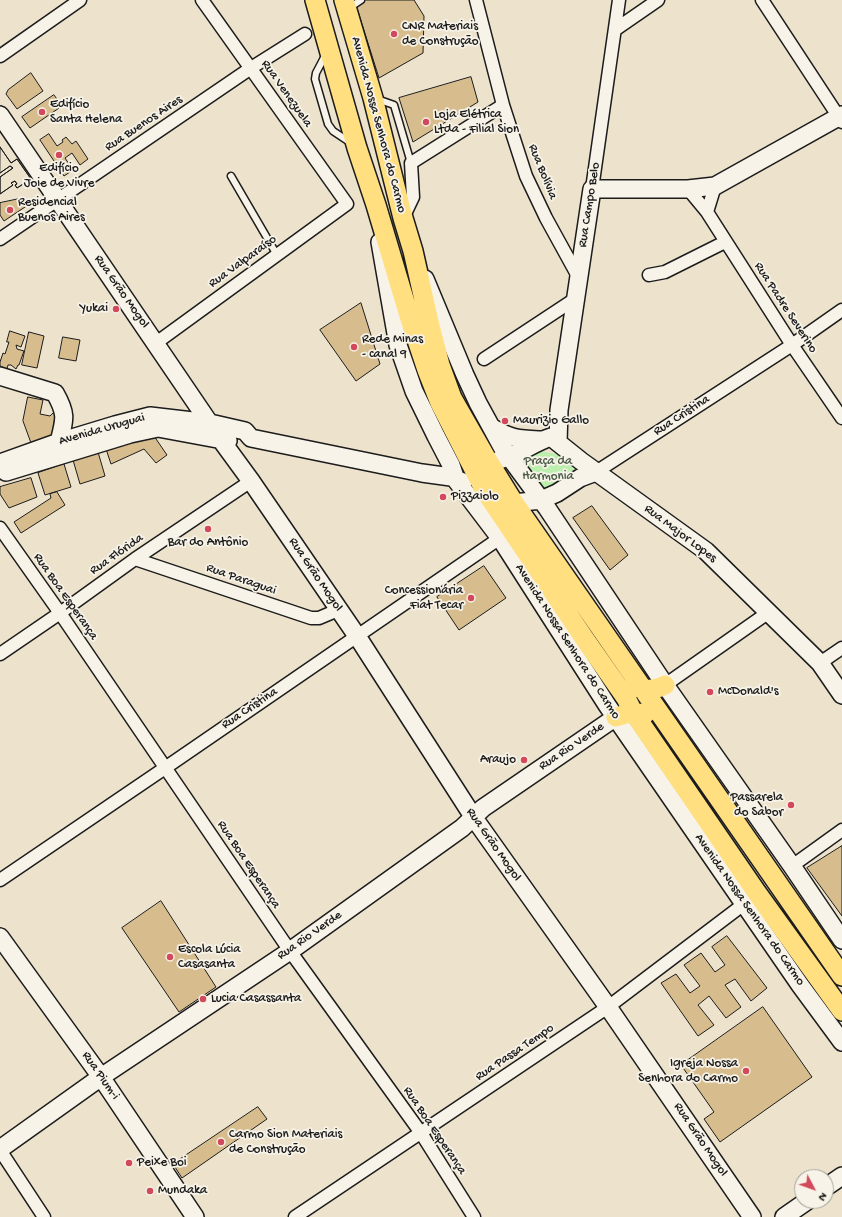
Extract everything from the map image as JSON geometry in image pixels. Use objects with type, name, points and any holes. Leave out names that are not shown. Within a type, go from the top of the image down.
[{"type":"main road","name":"Avenida Nossa Senhora do Carmo","points":[[315,0],[357,148],[376,205],[410,319],[440,403],[482,466],[514,503],[842,976]]},
{"type":"main road","name":"Avenida Nossa Senhora do Carmo","points":[[350,3],[403,218],[413,251],[440,365],[452,398],[482,466],[485,491],[626,698],[624,714],[757,893],[842,1011]]},
{"type":"main road","points":[[584,638],[602,652],[632,686],[650,690],[658,689],[665,685]]},
{"type":"main road","points":[[624,714],[643,713],[655,721],[671,744],[691,760]]},
{"type":"street","points":[[0,56],[80,0]]},
{"type":"street","name":"Rua Venezuela","points":[[202,0],[347,204]]},
{"type":"street","name":"Rua Bolívia","points":[[476,0],[503,105],[526,176],[546,218],[578,278]]},
{"type":"street","name":"Rua Campo Belo","points":[[550,440],[559,410],[616,29],[619,0]]},
{"type":"street","points":[[616,29],[658,0]]},
{"type":"street","points":[[592,189],[688,189],[715,186],[841,118],[762,0]]},
{"type":"street","name":"Rua Buenos Aires","points":[[0,239],[251,68],[305,34]]},
{"type":"street","points":[[403,218],[413,197],[411,163],[503,105]]},
{"type":"street","name":"Rua Grão Mogol","points":[[0,114],[221,440],[247,475],[357,636],[474,818],[608,1007],[752,1217]]},
{"type":"street","points":[[707,212],[715,186]]},
{"type":"street","name":"Rua Padre Severino","points":[[688,189],[707,212],[792,345],[842,418]]},
{"type":"street","name":"Rua Valparaíso","points":[[156,343],[347,204]]},
{"type":"street","name":"Avenida Nossa Senhora do Carmo","points":[[376,205],[381,251],[398,345],[414,391],[451,466],[456,480],[500,538],[624,714],[744,904],[800,985],[842,1042]]},
{"type":"street","points":[[648,276],[665,272],[725,242]]},
{"type":"street","name":"Avenida Nossa Senhora do Carmo","points":[[413,251],[465,374],[502,447],[541,500],[665,685],[842,940]]},
{"type":"street","points":[[484,359],[575,299]]},
{"type":"street","name":"Rua Cristina","points":[[514,503],[541,500],[557,493],[580,478],[596,472],[792,345],[842,310]]},
{"type":"street","points":[[0,376],[55,393],[62,406],[64,421],[59,442]]},
{"type":"street","name":"Avenida Uruguai","points":[[0,463],[81,435],[150,416],[210,423],[245,431],[247,441]]},
{"type":"street","points":[[64,421],[81,435],[97,443]]},
{"type":"street","points":[[491,427],[503,434],[517,438],[550,440]]},
{"type":"street","name":"Avenida Uruguai","points":[[0,474],[97,443],[158,428],[221,440],[247,441],[451,477],[514,503]]},
{"type":"street","points":[[456,480],[482,466],[510,457],[550,440]]},
{"type":"street","name":"Rua Major Lopes","points":[[550,440],[706,551],[820,663],[842,695]]},
{"type":"street","points":[[247,441],[240,452],[247,475]]},
{"type":"street","points":[[422,473],[444,465],[446,456]]},
{"type":"street","points":[[580,478],[583,470],[581,461]]},
{"type":"street","name":"Rua Flórida","points":[[0,654],[135,559],[247,475]]},
{"type":"street","name":"Rua Boa Esperança","points":[[0,528],[60,613],[290,951],[421,1133],[474,1217]]},
{"type":"street","name":"Rua Cristina","points":[[0,880],[500,538]]},
{"type":"street","name":"Rua Paraguai","points":[[135,559],[311,618],[320,618],[338,610]]},
{"type":"street","points":[[665,685],[769,612]]},
{"type":"street","points":[[820,663],[842,648]]},
{"type":"street","name":"Rua Rio Verde","points":[[0,1150],[101,1077],[290,951],[462,828],[483,808],[624,714]]},
{"type":"street","points":[[792,866],[842,830]]},
{"type":"street","name":"Rua Passa Tempo","points":[[295,1217],[608,1007],[744,904]]},
{"type":"street","name":"Rua Pium-i","points":[[0,937],[101,1077],[195,1217]]},
{"type":"street","points":[[0,1150],[44,1217]]},
{"type":"street","points":[[784,1217],[796,1209]]},
{"type":"lane","points":[[373,98],[394,105],[411,163]]},
{"type":"lane","points":[[231,176],[277,255]]},
{"type":"green space","name":"Praça da Harmonia","points":[[532,450],[558,454],[578,472],[543,492],[517,456]]},
{"type":"building","name":"CNR Materiais de Construção","points":[[365,0],[414,0],[424,16],[423,53],[379,78],[356,5]]},
{"type":"building","points":[[31,73],[43,91],[17,109],[6,94],[8,90]]},
{"type":"building","name":"Loja Elétrica Ltda - Filial Sion","points":[[471,77],[478,102],[413,142],[399,98]]},
{"type":"building","name":"Edifício Santa Helena","points":[[54,95],[62,106],[30,128],[22,117]]},
{"type":"building","name":"Edifício Joie de Vivre","points":[[49,134],[57,146],[63,142],[62,140],[66,137],[72,144],[76,141],[88,159],[80,165],[72,153],[65,158],[73,170],[64,176],[40,140]]},
{"type":"building","points":[[0,147],[11,163],[17,159],[31,179],[17,188],[15,181],[11,183],[13,185],[0,194],[0,177],[13,168],[10,166],[0,173]]},
{"type":"building","points":[[0,147],[11,163],[17,159],[31,179],[17,188],[15,181],[11,183],[13,185],[0,194],[0,177],[13,168],[10,166],[0,173]]},
{"type":"building","name":"Residencial Buenos Aires","points":[[24,198],[28,205],[4,221],[0,215],[0,203]]},
{"type":"building","name":"Rede Minas - canal 9","points":[[361,303],[380,364],[356,381],[320,330]]},
{"type":"building","points":[[10,331],[25,336],[21,347],[16,345],[17,349],[24,351],[16,369],[11,365],[8,365],[7,369],[0,366],[3,353],[5,354],[9,342],[7,342]]},
{"type":"building","points":[[29,332],[44,336],[37,368],[22,365]]},
{"type":"building","points":[[63,337],[80,340],[76,361],[59,358]]},
{"type":"building","points":[[28,397],[43,400],[40,414],[50,416],[57,409],[55,432],[49,437],[31,443],[23,421]]},
{"type":"building","points":[[154,436],[167,455],[156,463],[144,449],[111,464],[106,449]]},
{"type":"building","points":[[98,452],[105,476],[80,484],[73,460]]},
{"type":"building","points":[[64,464],[71,487],[45,495],[38,473]]},
{"type":"building","points":[[31,478],[37,497],[9,508],[0,494],[0,487]]},
{"type":"building","points":[[57,492],[65,505],[21,533],[14,522],[51,498],[50,494]]},
{"type":"building","points":[[592,506],[628,555],[610,570],[573,518]]},
{"type":"building","name":"Concessionária Fiat Tecar","points":[[484,566],[506,598],[459,630],[437,597]]},
{"type":"building","points":[[842,846],[842,916],[807,868]]},
{"type":"building","name":"Escola Lúcia Casasanta","points":[[161,901],[216,987],[179,1012],[122,928]]},
{"type":"building","points":[[727,936],[767,988],[751,1001],[735,979],[725,985],[741,1007],[726,1018],[709,996],[698,1005],[714,1025],[698,1036],[661,983],[676,974],[690,993],[700,986],[684,965],[701,953],[715,972],[725,965],[712,947]]},
{"type":"building","name":"Igreja Nossa Senhora do Carmo","points":[[763,1007],[812,1077],[720,1142],[704,1119],[714,1112],[681,1065]]},
{"type":"building","name":"Carmo Sion Materiais de Construção","points":[[258,1107],[267,1119],[182,1178],[173,1164]]},
{"type":"place","name":"CNR Materiais de Construção","points":[[394,34]]},
{"type":"place","name":"Edifício Santa Helena","points":[[42,112]]},
{"type":"place","name":"Loja Elétrica Ltda - Filial Sion","points":[[426,122]]},
{"type":"place","name":"Edifício Joie de Vivre","points":[[59,155]]},
{"type":"place","name":"Residencial Buenos Aires","points":[[10,210]]},
{"type":"place","name":"Yukai","points":[[116,309]]},
{"type":"place","name":"Rede Minas - canal 9","points":[[354,347]]},
{"type":"place","name":"Maurizio Gallo","points":[[505,421]]},
{"type":"place","name":"Pizzaiolo","points":[[443,497]]},
{"type":"place","name":"Bar do Antônio","points":[[208,529]]},
{"type":"place","name":"Concessionária Fiat Tecar","points":[[471,598]]},
{"type":"place","name":"McDonald's","points":[[710,692]]},
{"type":"place","name":"Araujo","points":[[524,760]]},
{"type":"place","name":"Passarela do Sabor","points":[[791,805]]},
{"type":"place","name":"Escola Lúcia Casasanta","points":[[170,957]]},
{"type":"place","name":"Lucia Casassanta","points":[[203,999]]},
{"type":"place","name":"Igreja Nossa Senhora do Carmo","points":[[746,1071]]},
{"type":"place","name":"Carmo Sion Materiais de Construção","points":[[221,1142]]},
{"type":"place","name":"Peixe Boi","points":[[129,1163]]},
{"type":"place","name":"Mundaka","points":[[150,1191]]}]
